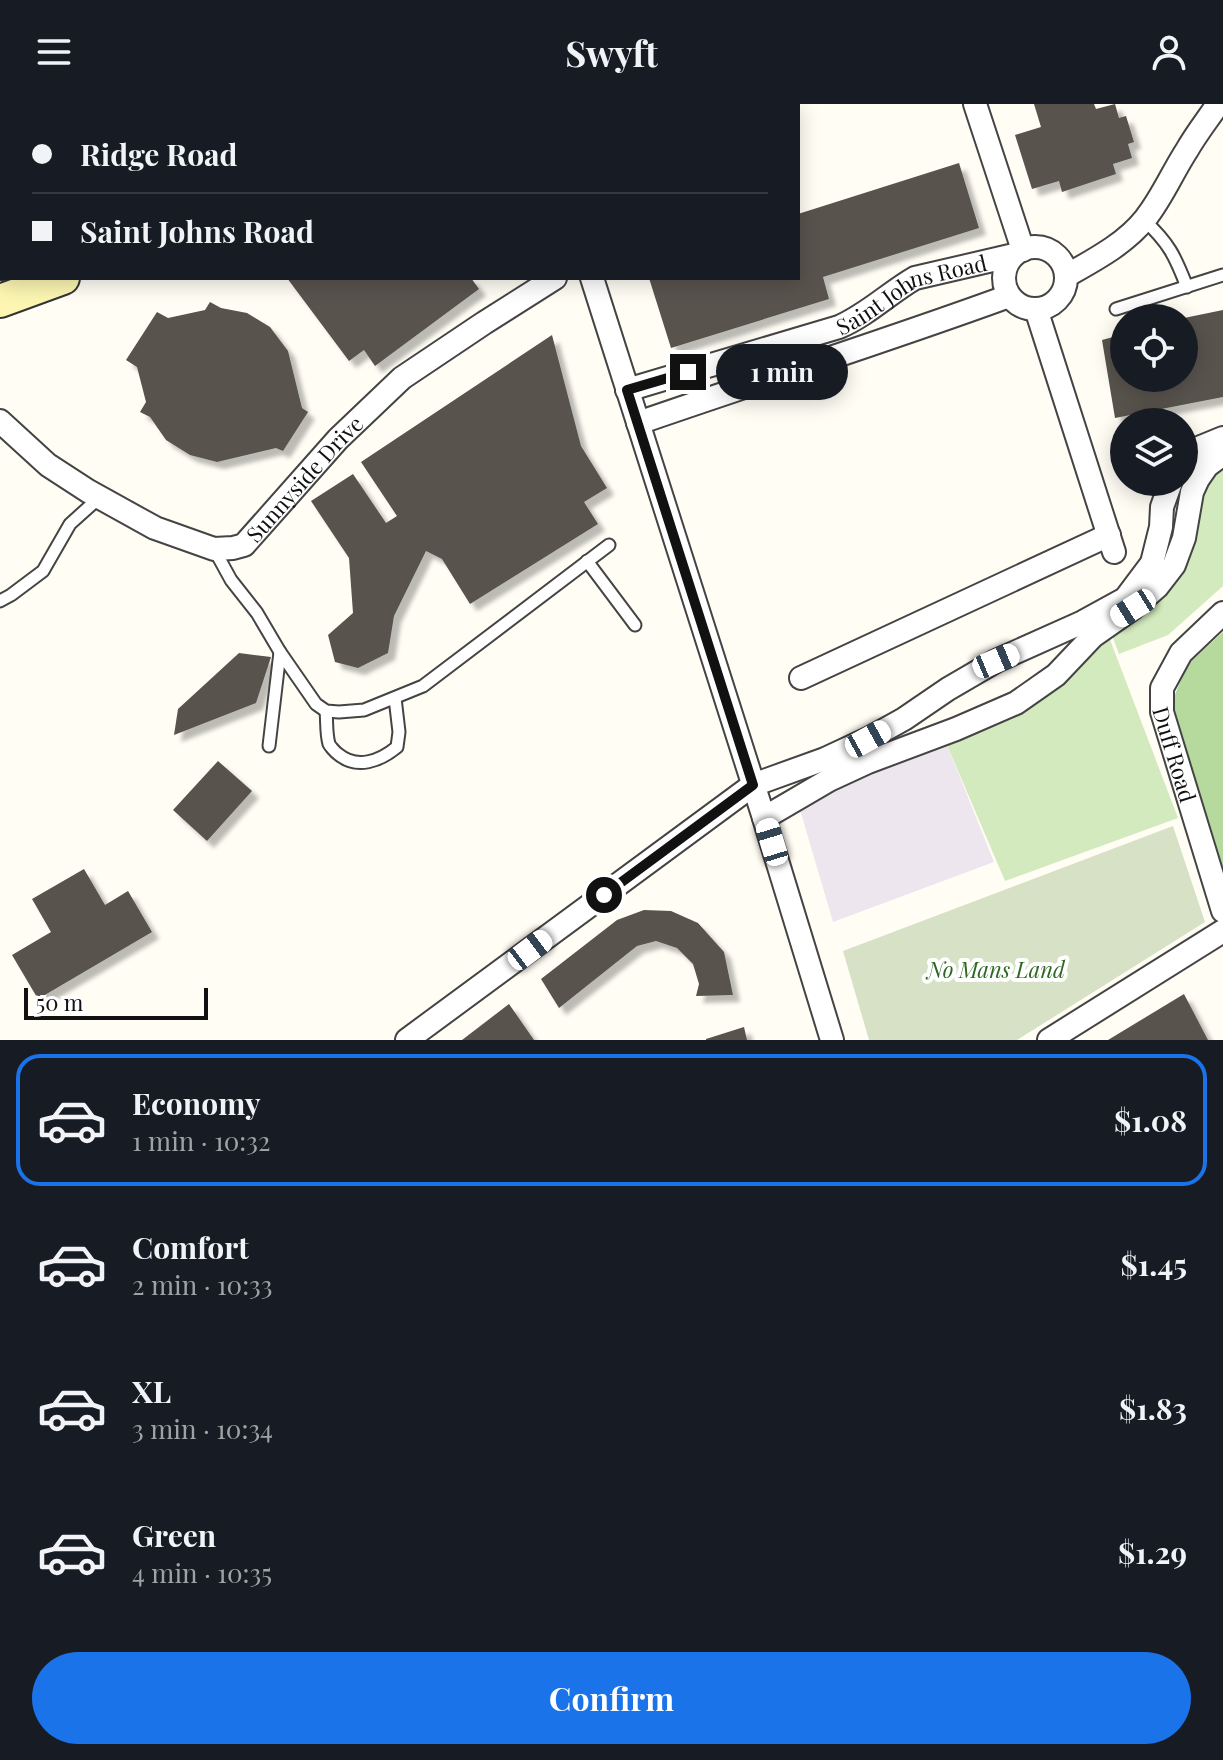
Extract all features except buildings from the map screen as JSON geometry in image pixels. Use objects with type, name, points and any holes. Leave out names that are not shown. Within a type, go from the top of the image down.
[{"type":"main road","points":[[0,301],[58,280]]},
{"type":"street","points":[[975,104],[1018,252]]},
{"type":"street","points":[[1066,276],[1101,256],[1144,220],[1218,104]]},
{"type":"street","points":[[1038,248],[1052,253],[1063,264],[1065,288],[1048,307],[1036,309],[1021,306],[1009,296],[1004,285],[1004,274],[1007,264],[1018,252],[1038,248]]},
{"type":"street","name":"Saint Johns Road","points":[[627,390],[839,327],[915,278],[1018,252]]},
{"type":"street","name":"Sunnyside Drive","points":[[0,421],[48,465],[155,528],[214,549],[233,548],[244,545],[338,439],[402,378],[552,280]]},
{"type":"street","points":[[593,280],[832,1040]]},
{"type":"street","name":"Saint Johns Road","points":[[638,423],[1009,296]]},
{"type":"street","points":[[801,678],[1111,544],[1036,309]]},
{"type":"street","points":[[1198,449],[1223,438]]},
{"type":"street","points":[[764,818],[809,791],[868,762],[1016,703],[1056,675],[1093,636],[1157,587],[1174,565],[1184,538],[1192,492],[1207,466],[1223,454]]},
{"type":"street","points":[[407,1040],[753,785],[825,759],[868,739],[996,661],[1083,622],[1125,599],[1152,563],[1166,496]]},
{"type":"street","name":"Duff Road","points":[[1223,613],[1181,653],[1162,688],[1162,712],[1223,911]]},
{"type":"street","points":[[1049,1040],[1223,931]]},
{"type":"lane","points":[[1144,220],[1174,254],[1187,287]]},
{"type":"lane","points":[[1132,304],[1223,275]]},
{"type":"lane","points":[[0,601],[43,571],[70,524],[100,497]]},
{"type":"lane","points":[[214,549],[231,580],[257,613],[316,704],[326,711],[339,712],[364,710],[423,686],[609,545]]},
{"type":"lane","points":[[587,561],[635,625]]},
{"type":"lane","points":[[269,746],[280,652]]},
{"type":"lane","points":[[326,711],[329,744],[335,751],[350,761],[373,761],[397,747],[399,732],[395,698]]},
{"type":"shaded area","points":[[947,745],[994,862],[833,922],[798,803]]},
{"type":"green space","points":[[1223,461],[1223,586],[1168,635],[1119,654],[1110,630],[1159,594],[1204,478]]},
{"type":"green space","points":[[1223,632],[1223,874],[1172,702],[1187,665]]},
{"type":"green space","points":[[1109,637],[1178,818],[1005,881],[947,745],[1037,697]]},
{"type":"green space","name":"No Mans Land","points":[[1173,826],[1205,922],[1017,1040],[869,1040],[843,951]]},
{"type":"route","points":[[604,895],[753,785],[627,390],[688,372]]}]
